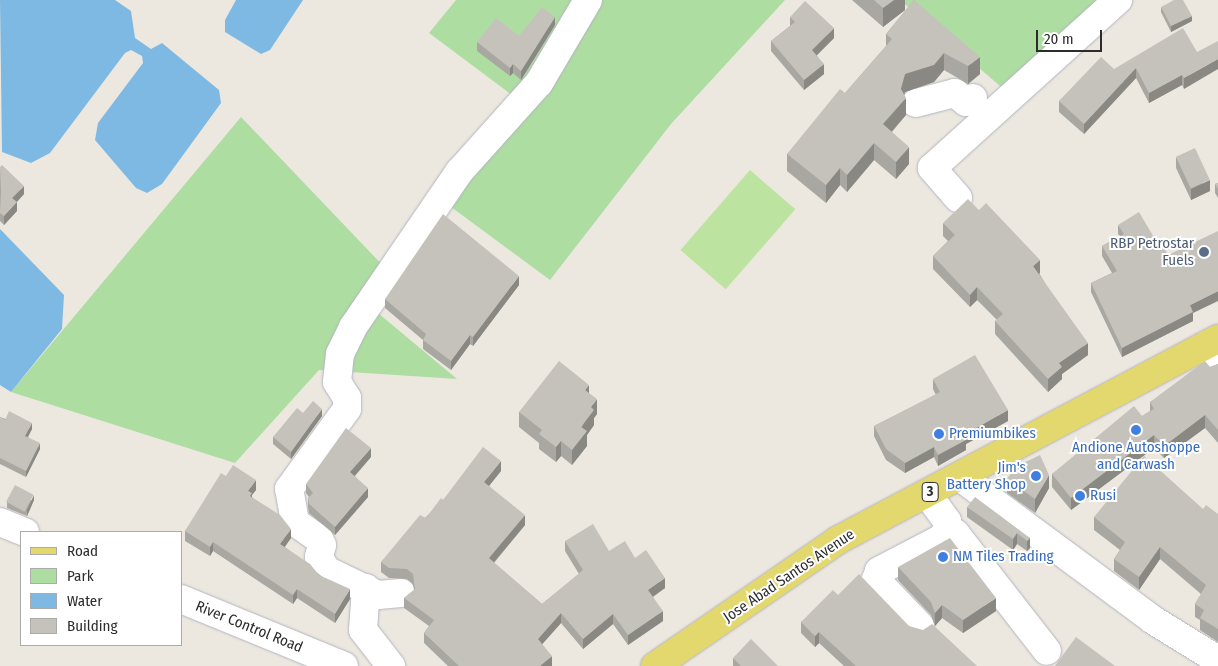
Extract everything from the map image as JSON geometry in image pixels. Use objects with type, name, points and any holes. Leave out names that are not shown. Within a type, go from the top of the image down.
[{"type":"main road","name":"Jose Abad Santos Avenue","points":[[655,666],[838,540],[1214,348]]},
{"type":"street","points":[[401,593],[378,595],[326,570],[321,565],[320,539],[295,522],[289,504],[289,490],[300,471],[346,409],[347,398],[337,382],[340,354],[353,327],[389,279],[404,250],[460,171],[539,83],[588,0]]},
{"type":"street","points":[[916,103],[955,93],[966,102],[975,98],[1118,0]]},
{"type":"street","points":[[958,198],[932,168],[975,98]]},
{"type":"street","points":[[960,477],[1153,620],[1218,660]]},
{"type":"street","points":[[920,626],[876,580],[876,575],[942,538],[948,528],[947,521],[927,493]]},
{"type":"street","points":[[0,522],[22,531]]},
{"type":"street","points":[[948,528],[956,534],[1047,651]]},
{"type":"street","points":[[366,588],[363,630],[391,666]]},
{"type":"street","name":"River Control Road","points":[[182,599],[344,666]]},
{"type":"green space","points":[[456,0],[785,0],[671,124],[550,280],[443,201],[512,95],[429,33]]},
{"type":"green space","points":[[900,0],[1109,0],[1007,92]]},
{"type":"green space","points":[[241,117],[390,273],[366,303],[457,379],[319,370],[235,463],[11,392]]},
{"type":"green space","points":[[750,170],[795,209],[726,289],[680,250]]},
{"type":"water","points":[[0,0],[115,0],[131,11],[135,38],[151,49],[162,43],[219,90],[221,103],[162,184],[147,193],[136,188],[95,140],[98,123],[143,63],[142,56],[131,50],[125,53],[50,153],[31,163],[2,152]]},
{"type":"water","points":[[236,0],[303,0],[270,50],[261,54],[225,32],[225,20]]},
{"type":"water","points":[[0,229],[64,295],[62,329],[11,392],[0,385]]},
{"type":"building","points":[[874,0],[894,0],[883,8]]},
{"type":"building","points":[[914,0],[980,57],[968,66],[944,53],[934,65],[905,74],[901,89],[906,98],[883,124],[909,147],[896,162],[874,143],[847,175],[840,168],[826,185],[787,154],[840,89],[845,93],[892,39],[886,34]]},
{"type":"building","points":[[1174,0],[1183,0],[1192,16],[1171,26],[1161,7]]},
{"type":"building","points":[[805,1],[834,28],[812,50],[824,64],[804,80],[771,41],[795,22],[790,17]]},
{"type":"building","points":[[542,7],[555,17],[521,71],[513,64],[510,68],[477,42],[496,18],[519,36]]},
{"type":"building","points":[[1183,28],[1197,52],[1218,41],[1218,59],[1184,78],[1182,75],[1149,93],[1136,68],[1084,124],[1059,101],[1101,57],[1114,69]]},
{"type":"building","points":[[1195,148],[1210,180],[1191,189],[1176,157]]},
{"type":"building","points":[[2,165],[24,186],[12,198],[17,202],[4,216],[0,213],[0,167]]},
{"type":"building","points":[[968,199],[979,210],[986,203],[1040,260],[1033,266],[1088,343],[1059,363],[1062,367],[1048,379],[995,321],[1003,314],[977,287],[970,295],[933,256],[955,235],[943,223]]},
{"type":"building","points":[[1139,212],[1159,246],[1162,244],[1168,255],[1218,231],[1218,291],[1190,305],[1193,312],[1122,348],[1091,283],[1117,271],[1102,246],[1124,234],[1118,225]]},
{"type":"building","points":[[443,214],[519,276],[473,337],[470,335],[451,361],[423,340],[426,334],[385,299]]},
{"type":"building","points":[[975,355],[1008,410],[964,435],[966,440],[938,455],[934,447],[905,463],[886,449],[874,426],[940,392],[933,379]]},
{"type":"building","points":[[559,361],[589,385],[585,390],[597,399],[591,407],[594,410],[581,427],[587,431],[572,450],[561,441],[556,447],[539,434],[542,430],[519,412]]},
{"type":"building","points":[[1205,361],[1210,367],[1218,364],[1218,430],[1205,415],[1164,446],[1154,435],[1071,498],[1052,474],[1134,406],[1142,416],[1154,409],[1150,402]]},
{"type":"building","points":[[313,401],[322,409],[291,452],[273,437],[297,408],[303,413]]},
{"type":"building","points":[[9,411],[32,423],[25,436],[40,443],[26,471],[0,458],[0,417],[5,420]]},
{"type":"building","points":[[346,428],[371,448],[350,472],[368,488],[335,527],[309,504],[308,498],[313,493],[306,484]]},
{"type":"building","points":[[483,447],[501,461],[484,482],[525,515],[489,558],[542,604],[583,570],[565,541],[593,524],[609,551],[625,541],[635,558],[646,550],[665,578],[648,590],[663,611],[628,635],[613,614],[583,639],[561,613],[538,639],[552,656],[540,666],[459,666],[424,633],[434,620],[404,598],[415,589],[413,574],[407,569],[389,568],[381,562],[420,515],[426,518],[441,498],[443,500]]},
{"type":"building","points":[[1040,455],[1049,475],[1035,499],[1007,479],[1015,467]]},
{"type":"building","points":[[1144,456],[1203,509],[1206,505],[1218,514],[1218,629],[1200,618],[1204,610],[1195,604],[1206,585],[1160,547],[1139,577],[1114,559],[1125,542],[1094,517]]},
{"type":"building","points":[[233,465],[256,480],[248,491],[252,493],[250,496],[280,515],[291,529],[280,544],[310,564],[319,575],[350,589],[335,614],[297,589],[293,595],[213,542],[210,547],[185,531],[221,473],[226,476]]},
{"type":"building","points":[[15,485],[34,495],[25,512],[6,502]]},
{"type":"building","points":[[975,497],[1030,538],[1027,541],[1017,533],[1013,539],[967,507]]},
{"type":"building","points":[[950,538],[996,598],[963,620],[942,605],[935,613],[931,602],[898,567]]},
{"type":"building","points":[[859,574],[909,626],[923,630],[932,624],[977,666],[856,666],[819,632],[815,636],[801,622],[833,590],[838,595]]},
{"type":"building","points":[[1076,637],[1115,666],[1055,666]]},
{"type":"building","points":[[751,639],[778,666],[741,666],[733,658]]},
{"type":"place","name":"RBP Petrostar Fuels","points":[[1204,252]]},
{"type":"place","name":"Andione Autoshoppe and Carwash","points":[[1136,430]]},
{"type":"place","name":"Premiumbikes","points":[[939,434]]},
{"type":"place","name":"Jim's Battery Shop","points":[[1036,476]]},
{"type":"place","name":"Rusi","points":[[1080,496]]},
{"type":"place","name":"NM Tiles Trading","points":[[943,557]]}]
